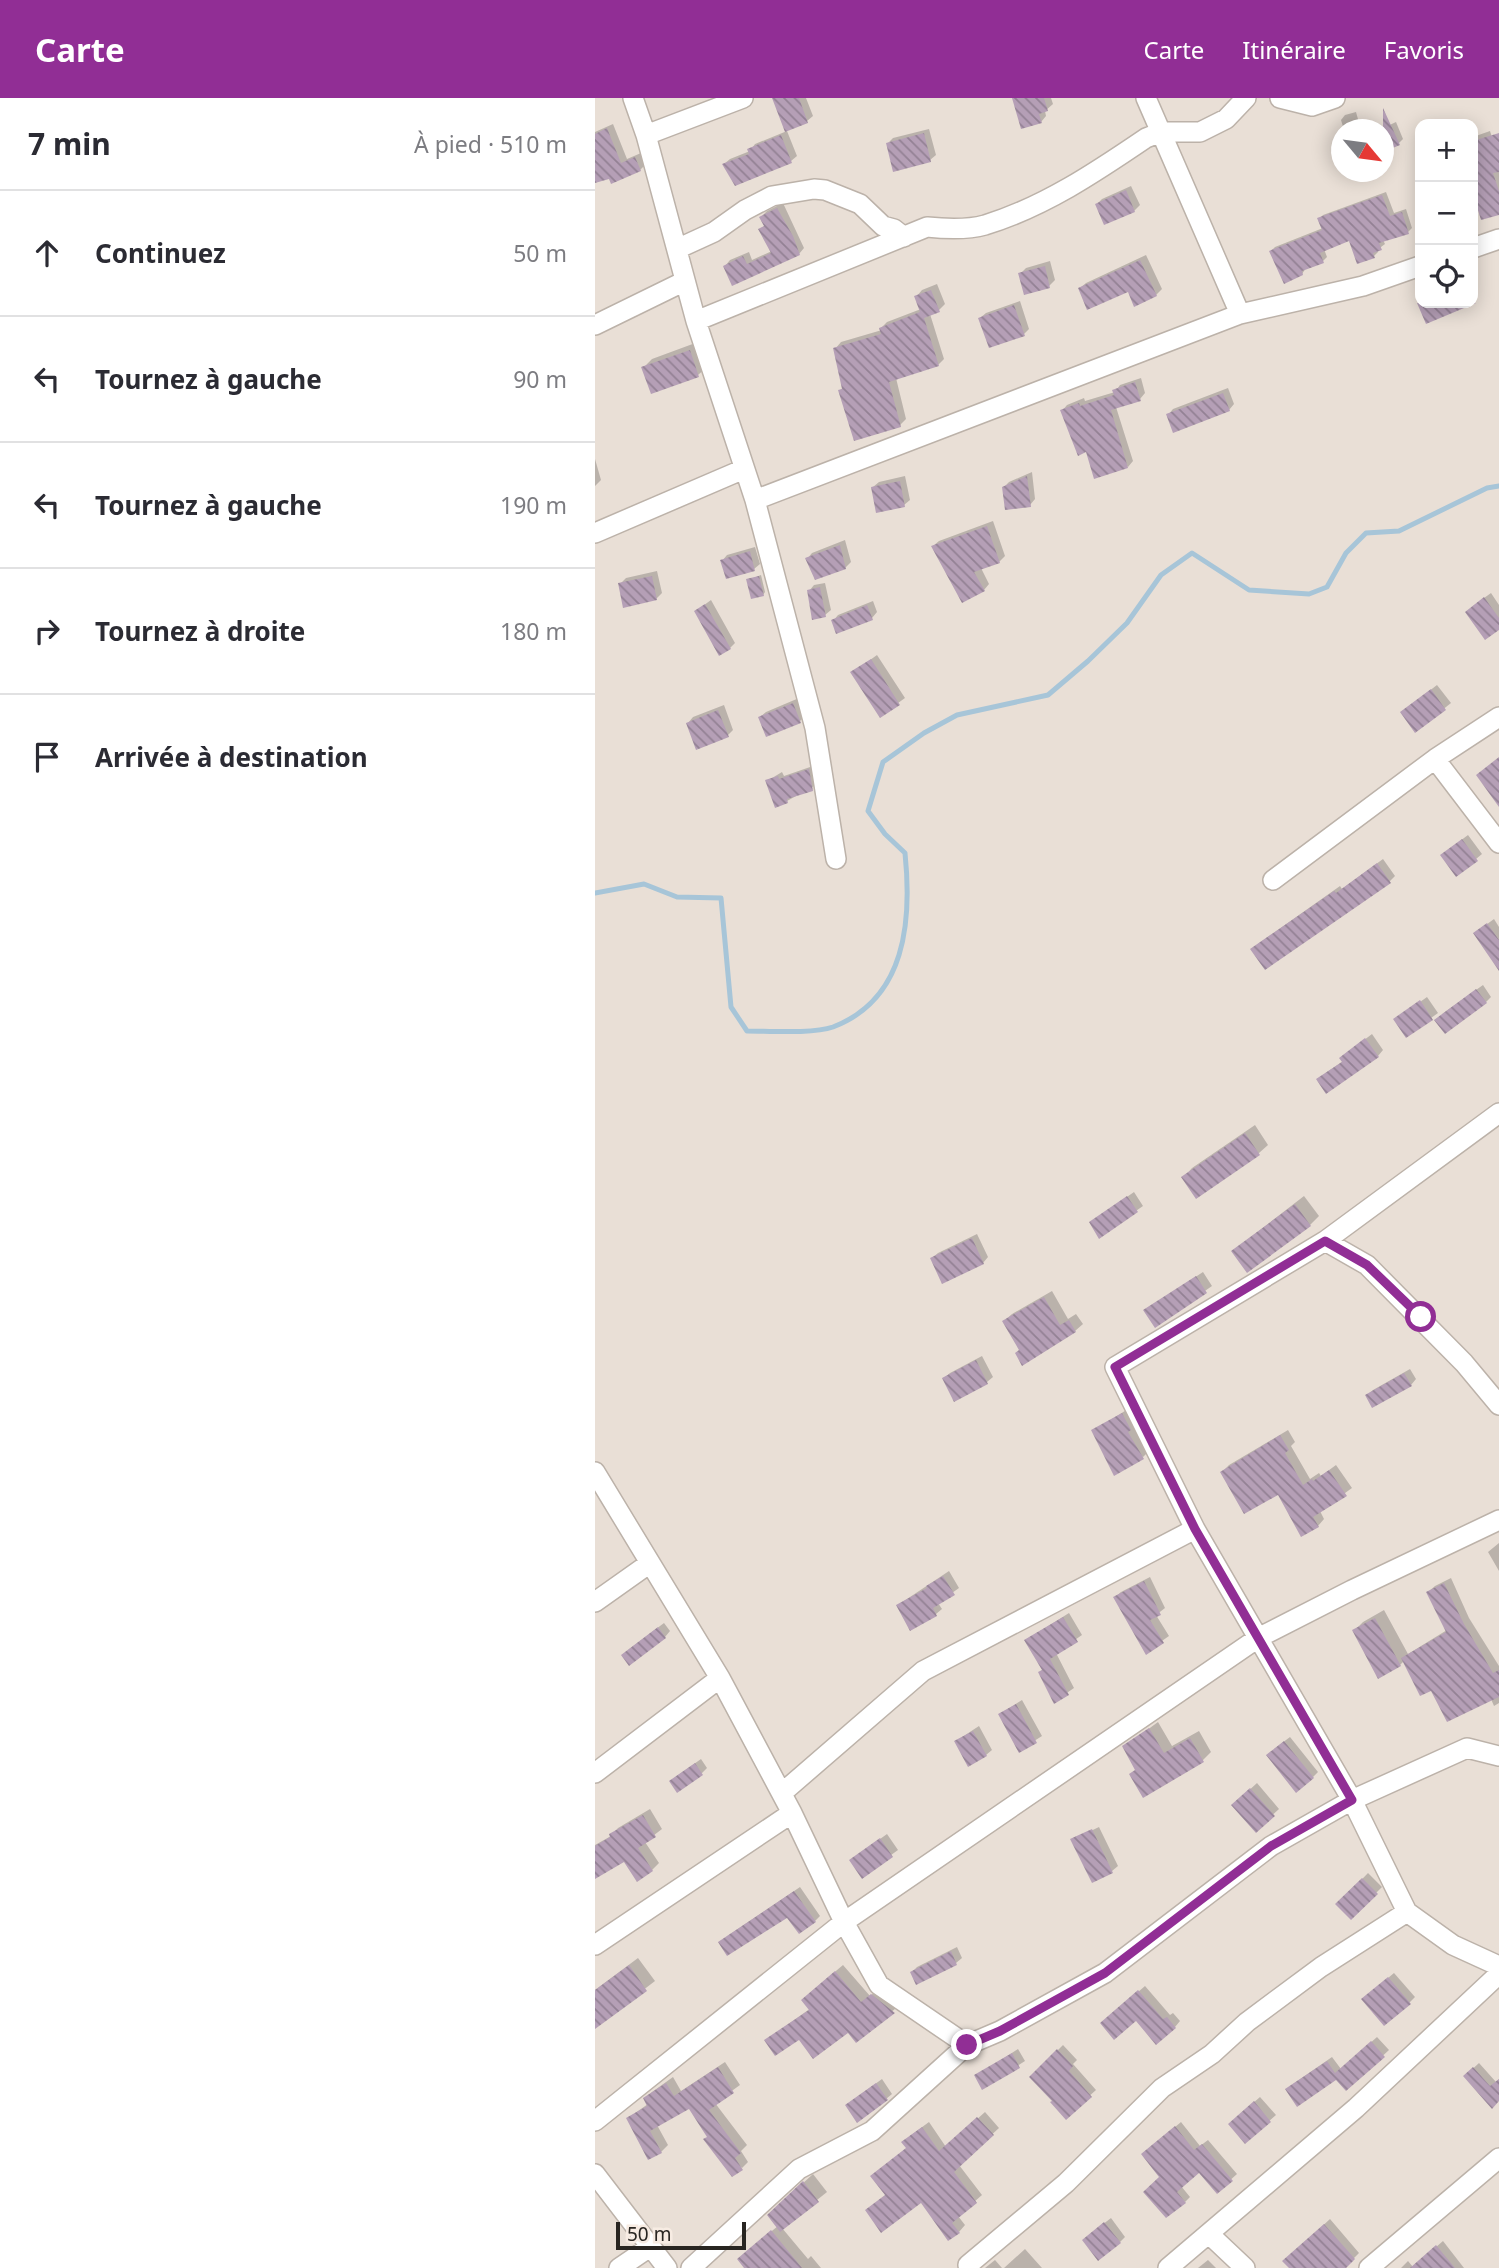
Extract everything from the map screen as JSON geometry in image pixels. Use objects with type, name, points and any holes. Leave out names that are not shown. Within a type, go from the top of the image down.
[{"type":"street","points":[[633,98],[646,135],[696,321],[754,500],[815,728],[837,859]]},
{"type":"street","points":[[646,135],[743,98]]},
{"type":"street","points":[[1146,98],[1240,314]]},
{"type":"street","points":[[696,321],[927,227],[949,229],[984,225],[1044,202],[1146,138],[1161,132],[1200,132],[1226,118],[1246,98]]},
{"type":"street","points":[[1280,98],[1312,106],[1335,98]]},
{"type":"street","points":[[677,249],[714,232],[745,210],[772,196],[814,189],[825,190],[860,204],[883,226],[894,229],[904,237]]},
{"type":"street","points":[[1478,246],[1499,239]]},
{"type":"street","points":[[754,500],[1240,314],[1363,286],[1415,268]]},
{"type":"street","points":[[595,325],[685,281]]},
{"type":"street","points":[[595,533],[744,469]]},
{"type":"street","points":[[1273,880],[1499,717]]},
{"type":"street","points":[[1436,760],[1499,843]]},
{"type":"street","points":[[1499,1113],[1325,1241],[1115,1367],[1195,1529],[1352,1800],[1407,1912],[1453,1945],[1499,1966]]},
{"type":"street","points":[[1325,1241],[1367,1265],[1447,1345],[1499,1405]]},
{"type":"street","points":[[595,1472],[720,1678],[782,1793],[844,1922],[879,1985],[967,2045]]},
{"type":"street","points":[[595,2121],[844,1922],[1258,1638],[1499,1520]]},
{"type":"street","points":[[782,1793],[923,1671],[1195,1529]]},
{"type":"street","points":[[595,1602],[650,1563]]},
{"type":"street","points":[[595,1773],[720,1678]]},
{"type":"street","points":[[691,2268],[799,2169],[872,2131],[967,2045],[1000,2031],[1105,1973],[1271,1846],[1352,1800],[1467,1748],[1499,1756]]},
{"type":"street","points":[[595,1945],[792,1813]]},
{"type":"street","points":[[968,2265],[1066,2183],[1162,2088],[1212,2054],[1247,2022],[1321,1967],[1407,1912]]},
{"type":"street","points":[[1168,2268],[1356,2108],[1499,1974]]},
{"type":"street","points":[[1369,2268],[1499,2158]]},
{"type":"street","points":[[595,2175],[667,2268]]},
{"type":"street","points":[[1209,2234],[1245,2268]]},
{"type":"street","points":[[619,2268],[650,2247]]},
{"type":"building","points":[[772,98],[799,98],[808,123],[785,132]]},
{"type":"building","points":[[1012,98],[1044,98],[1048,111],[1039,114],[1042,123],[1021,129]]},
{"type":"building","points":[[607,128],[621,163],[635,157],[641,171],[611,184],[609,179],[595,183],[595,134]]},
{"type":"building","points":[[1394,132],[1400,145],[1394,148]]},
{"type":"building","points":[[924,133],[931,162],[893,172],[886,143]]},
{"type":"building","points":[[1499,133],[1499,172],[1493,173],[1499,191],[1499,215],[1481,220],[1478,210],[1478,139]]},
{"type":"building","points":[[781,135],[792,163],[735,186],[722,164],[749,154],[747,149]]},
{"type":"building","points":[[1126,190],[1135,212],[1104,225],[1095,204]]},
{"type":"building","points":[[1382,195],[1390,216],[1402,212],[1409,234],[1379,243],[1382,250],[1373,253],[1375,258],[1357,264],[1349,241],[1320,253],[1324,263],[1302,271],[1303,275],[1284,284],[1269,251],[1322,230],[1317,218]]},
{"type":"building","points":[[777,208],[800,255],[732,286],[723,266],[743,256],[747,264],[771,253],[758,229],[764,226],[759,217]]},
{"type":"building","points":[[1140,260],[1157,296],[1134,307],[1128,292],[1087,310],[1078,288]]},
{"type":"building","points":[[1045,266],[1050,288],[1024,295],[1018,273]]},
{"type":"building","points":[[931,290],[940,312],[924,318],[939,366],[889,382],[901,427],[854,441],[838,390],[842,389],[833,348],[881,334],[879,328],[920,312],[914,296]]},
{"type":"building","points":[[1014,305],[1025,336],[989,348],[978,318]]},
{"type":"building","points":[[1419,308],[1464,308],[1426,324]]},
{"type":"building","points":[[690,350],[699,377],[651,394],[641,367]]},
{"type":"building","points":[[1135,382],[1141,401],[1111,410],[1128,468],[1094,479],[1086,452],[1078,456],[1060,410],[1114,395],[1112,390]]},
{"type":"building","points":[[1223,393],[1230,411],[1173,433],[1166,414]]},
{"type":"building","points":[[1027,476],[1031,507],[1005,510],[1002,487]]},
{"type":"building","points":[[900,481],[905,507],[876,513],[871,487]]},
{"type":"building","points":[[987,526],[1000,563],[974,572],[985,591],[962,603],[931,546]]},
{"type":"building","points":[[840,545],[846,569],[815,580],[805,558]]},
{"type":"building","points":[[750,551],[755,571],[726,579],[720,560]]},
{"type":"building","points":[[652,576],[657,600],[623,608],[618,583]]},
{"type":"building","points":[[759,576],[764,596],[751,599],[746,579]]},
{"type":"building","points":[[820,587],[826,617],[812,620],[807,590]]},
{"type":"building","points":[[1484,597],[1499,618],[1499,630],[1485,640],[1465,612]]},
{"type":"building","points":[[705,604],[731,649],[719,656],[694,611]]},
{"type":"building","points":[[867,605],[873,620],[836,634],[831,620]]},
{"type":"building","points":[[871,659],[900,705],[880,718],[850,672]]},
{"type":"building","points":[[1431,689],[1446,710],[1415,733],[1400,712]]},
{"type":"building","points":[[793,703],[801,723],[766,737],[758,717]]},
{"type":"building","points":[[718,710],[729,737],[696,750],[686,723]]},
{"type":"building","points":[[1499,757],[1499,807],[1476,775]]},
{"type":"building","points":[[809,769],[813,791],[787,799],[788,803],[775,808],[765,780],[778,776],[779,779]]},
{"type":"building","points":[[1462,839],[1478,861],[1456,877],[1440,855]]},
{"type":"building","points":[[1377,863],[1391,883],[1265,970],[1250,949]]},
{"type":"building","points":[[1487,923],[1499,940],[1499,971],[1473,933]]},
{"type":"building","points":[[1476,989],[1487,1003],[1445,1034],[1434,1020]]},
{"type":"building","points":[[1420,1000],[1433,1020],[1406,1038],[1393,1019]]},
{"type":"building","points":[[1365,1038],[1379,1057],[1326,1094],[1316,1079],[1342,1062],[1339,1058]]},
{"type":"building","points":[[1245,1133],[1260,1155],[1196,1199],[1181,1177]]},
{"type":"building","points":[[1127,1196],[1138,1212],[1099,1239],[1089,1222]]},
{"type":"building","points":[[1295,1204],[1311,1226],[1247,1273],[1231,1251]]},
{"type":"building","points":[[972,1238],[984,1264],[942,1284],[930,1258]]},
{"type":"building","points":[[1196,1276],[1207,1293],[1155,1328],[1143,1310]]},
{"type":"building","points":[[1044,1297],[1060,1325],[1069,1320],[1076,1332],[1022,1366],[1015,1353],[1019,1350],[1002,1321]]},
{"type":"building","points":[[976,1360],[988,1384],[954,1402],[942,1378]]},
{"type":"building","points":[[1404,1373],[1412,1386],[1372,1408],[1365,1395]]},
{"type":"building","points":[[1122,1413],[1131,1430],[1128,1432],[1144,1459],[1114,1476],[1091,1430]]},
{"type":"building","points":[[1280,1435],[1289,1450],[1285,1453],[1303,1485],[1329,1470],[1347,1496],[1313,1517],[1319,1527],[1301,1537],[1278,1495],[1244,1514],[1220,1472]]},
{"type":"building","points":[[943,1576],[955,1595],[933,1608],[937,1616],[910,1631],[896,1605]]},
{"type":"building","points":[[1144,1581],[1161,1615],[1150,1620],[1164,1643],[1146,1655],[1113,1597]]},
{"type":"building","points":[[1444,1583],[1493,1673],[1499,1670],[1499,1697],[1447,1722],[1431,1691],[1420,1696],[1401,1658],[1446,1632],[1426,1592]]},
{"type":"building","points":[[1063,1617],[1078,1642],[1050,1659],[1069,1695],[1054,1704],[1038,1672],[1042,1670],[1024,1640]]},
{"type":"building","points":[[1375,1618],[1401,1666],[1378,1679],[1352,1630]]},
{"type":"building","points":[[658,1627],[666,1638],[629,1666],[621,1655]]},
{"type":"building","points":[[1016,1704],[1037,1743],[1019,1753],[998,1714]]},
{"type":"building","points":[[1149,1728],[1164,1753],[1190,1738],[1204,1762],[1143,1798],[1129,1774],[1135,1770],[1122,1746]]},
{"type":"building","points":[[973,1731],[987,1756],[968,1767],[954,1741]]},
{"type":"building","points":[[1284,1741],[1314,1778],[1296,1793],[1266,1755]]},
{"type":"building","points":[[695,1763],[703,1775],[677,1793],[669,1781]]},
{"type":"building","points":[[1250,1788],[1275,1816],[1256,1833],[1231,1805]]},
{"type":"building","points":[[643,1815],[656,1837],[638,1848],[653,1871],[637,1882],[624,1862],[595,1879],[595,1846],[610,1837],[609,1834]]},
{"type":"building","points":[[1092,1829],[1113,1873],[1092,1883],[1070,1839]]},
{"type":"building","points":[[880,1838],[893,1857],[862,1879],[849,1860]]},
{"type":"building","points":[[1362,1878],[1378,1894],[1351,1920],[1335,1904]]},
{"type":"building","points":[[794,1891],[816,1922],[799,1934],[787,1918],[727,1956],[718,1942]]},
{"type":"building","points":[[951,1951],[957,1965],[916,1985],[910,1972]]},
{"type":"building","points":[[629,1965],[647,1991],[595,2029],[595,1990]]},
{"type":"building","points":[[835,1971],[861,2002],[871,1994],[895,2013],[856,2043],[848,2033],[813,2059],[799,2040],[775,2056],[764,2040],[809,2010],[801,2000]]},
{"type":"building","points":[[1388,1977],[1411,2004],[1384,2026],[1361,1999]]},
{"type":"building","points":[[1138,1990],[1163,2019],[1167,2017],[1176,2028],[1156,2045],[1136,2021],[1114,2040],[1100,2023]]},
{"type":"building","points":[[1371,2041],[1385,2057],[1346,2091],[1336,2080],[1297,2107],[1285,2089],[1327,2061],[1335,2073]]},
{"type":"building","points":[[1057,2049],[1073,2066],[1069,2071],[1092,2097],[1066,2120],[1029,2077]]},
{"type":"building","points":[[1012,2053],[1020,2068],[982,2090],[974,2075]]},
{"type":"building","points":[[718,2067],[734,2093],[709,2110],[741,2153],[735,2158],[743,2170],[732,2177],[703,2139],[707,2137],[689,2109],[650,2131],[662,2153],[648,2160],[626,2118],[647,2106],[643,2098],[666,2083],[674,2096]]},
{"type":"building","points":[[1473,2067],[1490,2086],[1499,2079],[1499,2101],[1492,2109],[1463,2076]]},
{"type":"building","points":[[876,2083],[888,2100],[857,2123],[845,2105]]},
{"type":"building","points":[[1254,2101],[1271,2122],[1245,2144],[1228,2124]]},
{"type":"building","points":[[977,2117],[994,2135],[954,2172],[977,2203],[952,2223],[960,2233],[948,2241],[921,2203],[881,2233],[865,2210],[885,2195],[870,2176],[906,2148],[901,2142],[922,2127],[939,2151]]},
{"type":"building","points":[[1175,2126],[1194,2150],[1202,2144],[1233,2181],[1217,2194],[1199,2173],[1177,2192],[1186,2203],[1166,2218],[1143,2192],[1159,2177],[1141,2154]]},
{"type":"building","points":[[803,2181],[819,2202],[780,2232],[767,2215]]},
{"type":"building","points":[[1104,2222],[1121,2243],[1098,2261],[1082,2240]]},
{"type":"building","points":[[1324,2224],[1355,2259],[1346,2268],[1289,2268],[1282,2261]]},
{"type":"building","points":[[771,2230],[802,2268],[744,2268],[737,2259]]},
{"type":"building","points":[[1436,2245],[1455,2268],[1410,2268]]},
{"type":"waterway","points":[[595,893],[644,884],[677,897],[721,898],[731,1007],[747,1031],[803,1031],[833,1027],[857,1014],[876,998],[890,978],[905,931],[905,853],[885,834],[868,811],[883,762],[924,733],[957,715],[1048,695],[1127,623],[1161,575],[1192,553],[1249,590],[1309,594],[1327,587],[1346,553],[1366,533],[1399,531],[1487,488],[1499,486]]},
{"type":"route","points":[[967,2045],[1000,2031],[1105,1973],[1271,1846],[1352,1800],[1195,1529],[1115,1367],[1325,1241],[1367,1265],[1421,1317]]}]
